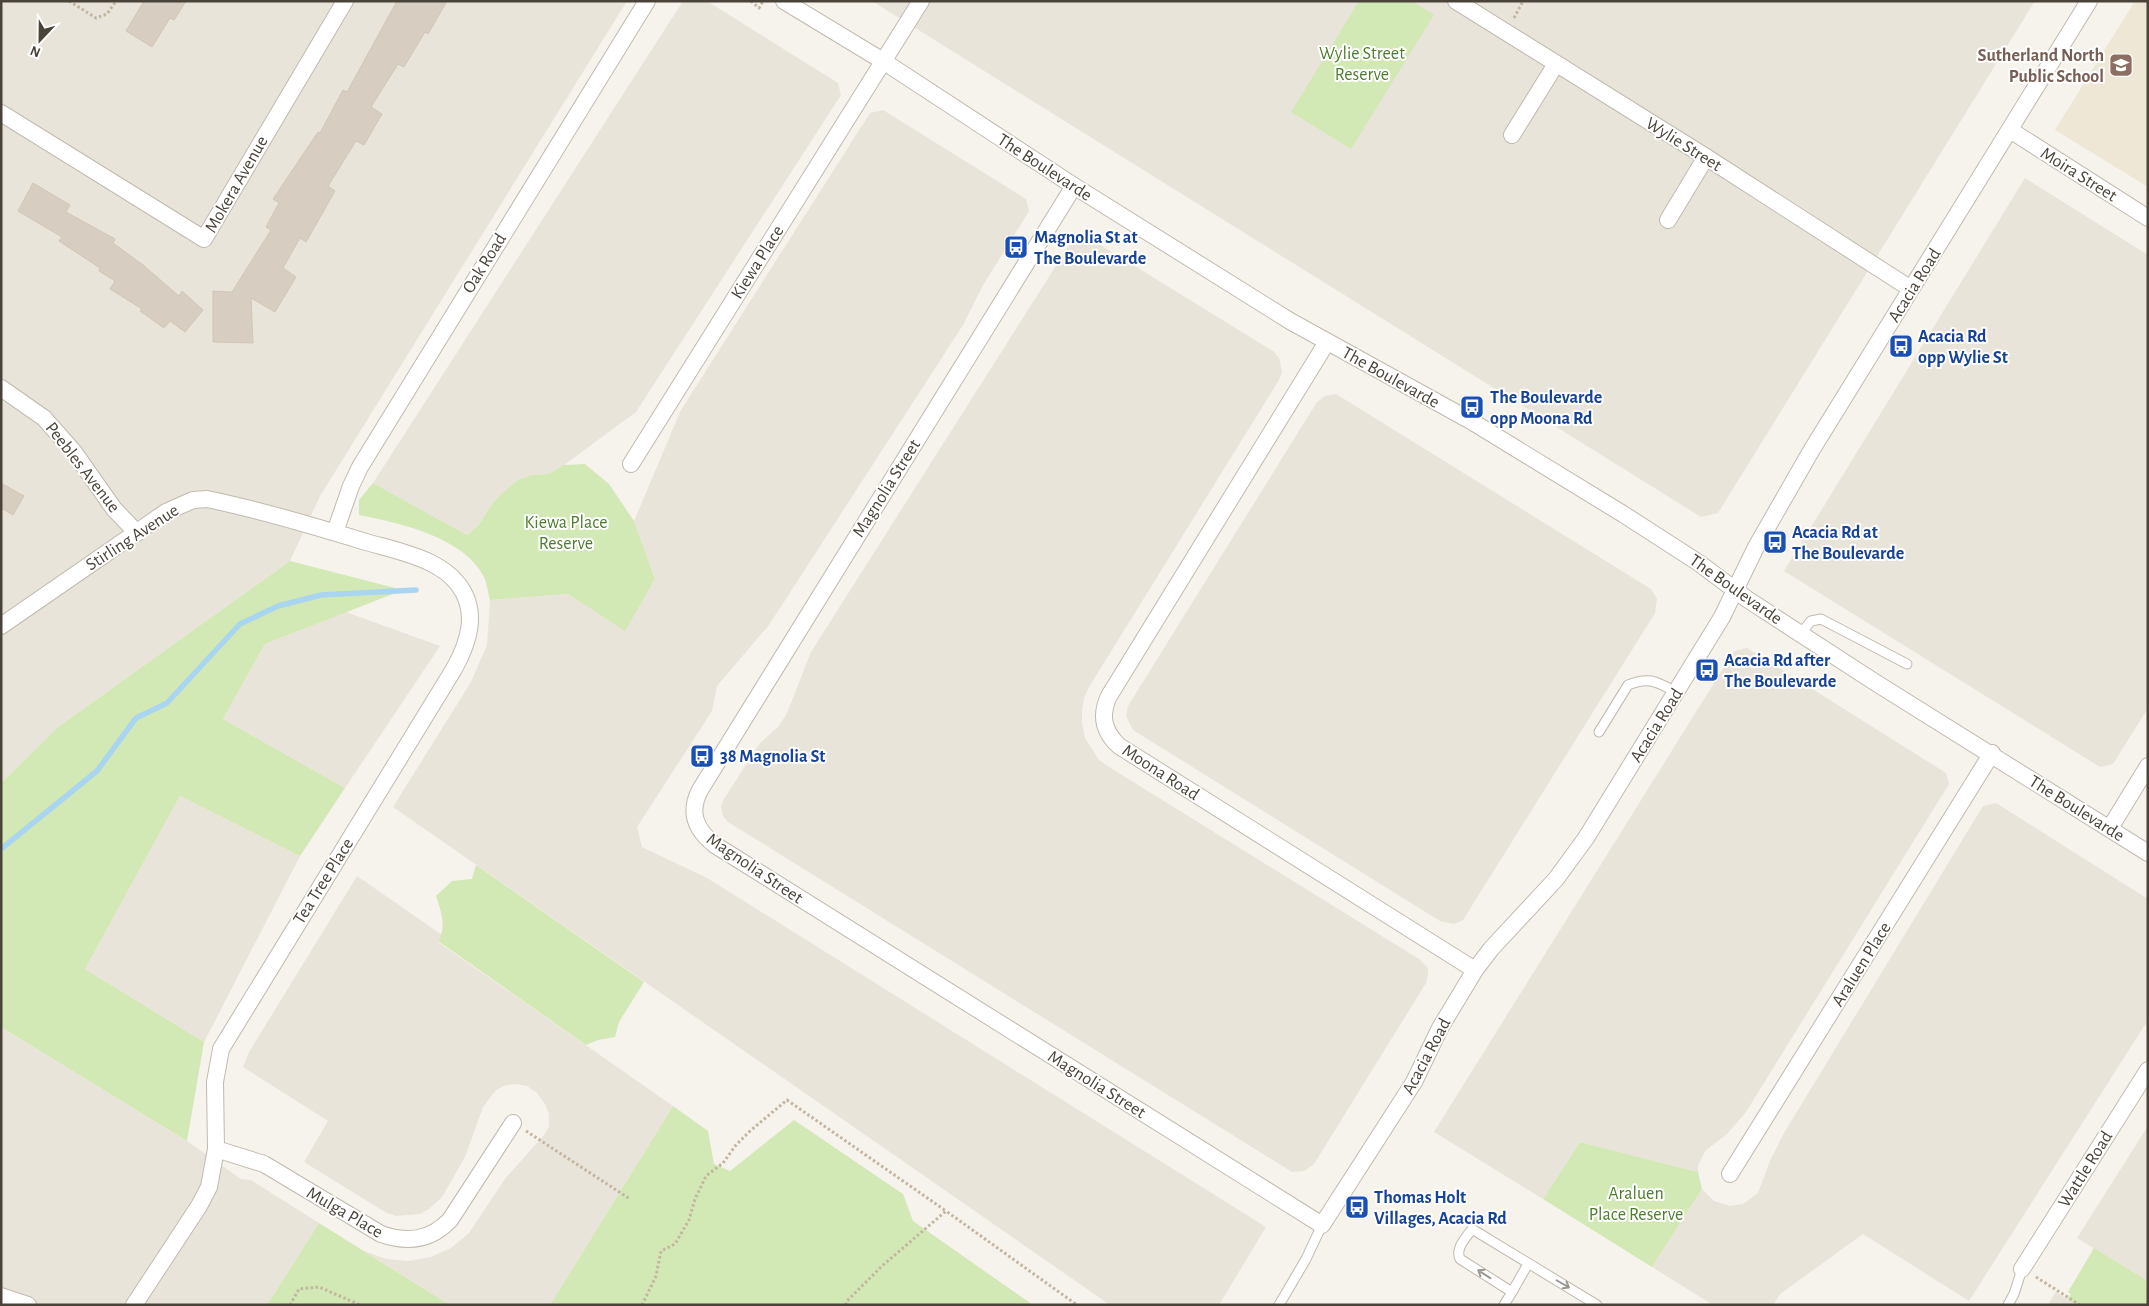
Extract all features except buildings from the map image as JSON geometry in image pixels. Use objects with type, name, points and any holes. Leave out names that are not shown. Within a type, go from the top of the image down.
[{"type":"street","name":"Mokera Avenue","points":[[1,113],[204,239],[345,1]]},
{"type":"street","name":"Oak Road","points":[[335,532],[351,486],[364,459],[647,1]]},
{"type":"street","name":"The Boulevarde","points":[[784,1],[883,61],[1074,186],[1327,342],[1471,421],[1692,558],[1735,590],[1873,681],[2148,853]]},
{"type":"street","name":"Kiewa Place","points":[[631,464],[921,1]]},
{"type":"street","name":"Wylie Street","points":[[1456,1],[1706,157],[1911,289]]},
{"type":"street","name":"Acacia Road","points":[[1322,1225],[1414,1082],[1440,1028],[1475,970],[1490,949],[1556,878],[1576,852],[1722,617],[1756,547],[1783,498],[2089,1]]},
{"type":"street","points":[[1512,135],[1556,64]]},
{"type":"street","name":"Moira Street","points":[[2010,130],[2148,218]]},
{"type":"street","points":[[1668,220],[1706,157]]},
{"type":"street","name":"Magnolia Street","points":[[1074,186],[700,790],[694,804],[694,816],[700,831],[715,845],[1322,1225]]},
{"type":"street","name":"Moona Road","points":[[1327,342],[1109,696],[1104,706],[1105,728],[1119,746],[1475,970]]},
{"type":"street","name":"Peebles Avenue","points":[[1,388],[27,404],[56,430],[114,509],[137,533]]},
{"type":"street","name":"Stirling Avenue","points":[[1,626],[137,533],[180,505],[193,500],[207,498],[335,532]]},
{"type":"street","name":"Tea Tree Place","points":[[134,1305],[205,1196],[216,1149],[215,1082],[218,1057],[226,1039],[454,669],[464,650],[471,627],[468,603],[464,593],[450,575],[440,568],[419,558],[335,532]]},
{"type":"street","name":"Araluen Place","points":[[1730,1174],[1992,754]]},
{"type":"street","points":[[2110,828],[2148,766]]},
{"type":"street","name":"Wattle Road","points":[[2022,1269],[2148,1070]]},
{"type":"street","name":"Mulga Place","points":[[216,1149],[264,1164],[381,1234],[402,1240],[418,1240],[436,1233],[450,1220],[513,1123]]},
{"type":"street","points":[[1,1296],[28,1305]]},
{"type":"lane","points":[[1801,633],[1812,621],[1821,620],[1907,664]]},
{"type":"lane","points":[[1598,732],[1628,685],[1645,680],[1654,680],[1676,692]]},
{"type":"lane","points":[[1281,1304],[1322,1225]]},
{"type":"lane","points":[[1512,1292],[1460,1259],[1458,1250],[1472,1229],[1597,1305]]},
{"type":"lane","points":[[1504,1305],[1528,1264]]},
{"type":"lane","points":[[2008,1305],[2014,1294],[2022,1269]]},
{"type":"path","points":[[69,1],[96,18],[108,14],[116,1]]},
{"type":"path","points":[[751,1],[759,8],[763,1]]},
{"type":"path","points":[[642,1305],[656,1276],[661,1251],[675,1244],[689,1220],[695,1199],[706,1176],[723,1163],[736,1145],[750,1131],[787,1100],[1076,1305]]},
{"type":"path","points":[[513,1123],[630,1199]]},
{"type":"path","points":[[846,1305],[846,1302],[882,1266],[946,1211]]},
{"type":"path","points":[[2022,1269],[2080,1305]]},
{"type":"path","points":[[290,1305],[299,1289],[319,1287],[360,1305]]},
{"type":"shaded area","points":[[1,1],[627,1],[320,496],[290,561],[58,727],[1,783]]},
{"type":"shaded area","points":[[683,1],[707,1],[838,83],[841,95],[636,412],[564,465],[548,474],[532,475],[489,508],[479,525],[467,535],[373,483]]},
{"type":"shaded area","points":[[872,1],[2035,1],[1718,513],[1701,517]]},
{"type":"shaded area","name":"Sutherland North Public School","points":[[2135,1],[2148,1],[2148,187],[2055,130]]},
{"type":"shaded area","points":[[883,110],[1026,199],[1029,211],[982,287],[963,325],[769,625],[717,686],[712,711],[637,827],[642,847],[707,878],[1266,1227],[1219,1305],[1110,1305],[393,807],[471,682],[487,645],[490,600],[568,594],[625,630],[655,579],[634,521],[681,410],[870,113]]},
{"type":"shaded area","points":[[2025,178],[2148,255],[2148,708],[2113,764],[2100,767],[1784,571]]},
{"type":"shaded area","points":[[1086,236],[1273,351],[1279,358],[1282,372],[1279,380],[1089,687],[1084,698],[1082,711],[1085,738],[1099,760],[1109,767],[1419,959],[1428,968],[1426,983],[1314,1164],[1304,1171],[1292,1172],[728,822],[723,816],[721,806],[724,799],[760,743],[779,726],[787,713],[811,652],[1073,239]]},
{"type":"shaded area","points":[[1336,394],[1651,589],[1657,599],[1655,613],[1463,920],[1454,924],[1440,921],[1133,730],[1126,716],[1128,706],[1317,402],[1325,396]]},
{"type":"shaded area","points":[[346,612],[440,646],[345,788],[223,719],[265,644]]},
{"type":"shaded area","points":[[1747,648],[1946,773],[1949,784],[1746,1112],[1727,1134],[1705,1151],[1698,1166],[1698,1172],[1580,1142],[1543,1199],[1434,1132],[1734,651]]},
{"type":"shaded area","points":[[180,796],[300,856],[204,1042],[85,969]]},
{"type":"shaded area","points":[[1996,803],[2148,899],[2148,1020],[1969,1301],[1863,1234],[1780,1294],[1773,1305],[1713,1305],[1652,1267],[1702,1189],[1714,1201],[1730,1206],[1743,1204],[1758,1193],[1770,1161],[1784,1133],[1983,806]]},
{"type":"shaded area","points":[[357,876],[442,935],[438,942],[673,1106],[550,1305],[450,1305],[364,1251],[386,1259],[409,1261],[431,1257],[451,1248],[469,1233],[505,1179],[549,1127],[549,1114],[537,1093],[527,1086],[516,1084],[506,1085],[496,1090],[483,1107],[465,1157],[442,1197],[429,1209],[420,1214],[396,1216],[385,1212],[304,1162],[328,1121],[243,1067],[249,1052]]},
{"type":"shaded area","points":[[1,1027],[187,1141],[241,1179],[251,1180],[319,1223],[267,1305],[1,1305]]},
{"type":"shaded area","points":[[2148,1126],[2148,1281],[2077,1238]]},
{"type":"shaded area","points":[[2056,1292],[2076,1305],[2048,1305]]},
{"type":"green space","name":"Wylie Street Reserve","points":[[1359,1],[1412,1],[1434,15],[1351,149],[1291,112]]},
{"type":"green space","name":"Kiewa Place Reserve","points":[[585,464],[609,484],[634,521],[655,579],[625,631],[568,594],[490,600],[484,577],[475,563],[462,552],[429,534],[393,522],[359,515],[359,500],[373,483],[467,535],[479,525],[489,508],[501,494],[518,480],[532,475],[548,474],[564,465]]},
{"type":"green space","points":[[290,561],[403,590],[265,644],[223,719],[345,788],[300,856],[180,796],[85,969],[204,1042],[187,1141],[1,1027],[1,783],[58,727]]},
{"type":"green space","points":[[476,865],[644,982],[619,1022],[615,1037],[598,1040],[586,1045],[438,941],[443,925],[436,896],[452,881],[472,879]]},
{"type":"green space","points":[[673,1106],[708,1131],[714,1164],[730,1171],[794,1120],[903,1194],[913,1221],[1033,1305],[550,1305]]},
{"type":"green space","name":"Araluen Place Reserve","points":[[1580,1142],[1698,1172],[1702,1189],[1652,1267],[1543,1199]]},
{"type":"green space","points":[[319,1223],[450,1305],[267,1305]]},
{"type":"green space","points":[[2094,1248],[2148,1281],[2148,1305],[2076,1305],[2067,1299],[2071,1294],[2068,1292]]},
{"type":"waterway","points":[[1,849],[97,771],[136,718],[167,703],[240,624],[278,606],[321,595],[416,590]]},
{"type":"place","name":"Sutherland North Public School","points":[[2121,65]]},
{"type":"place","name":"Magnolia St at The Boulevarde","points":[[1016,247]]},
{"type":"place","name":"Acacia Rd opp Wylie St","points":[[1901,346]]},
{"type":"place","name":"The Boulevarde opp Moona Rd","points":[[1472,407]]},
{"type":"place","name":"Acacia Rd at The Boulevarde","points":[[1775,542]]},
{"type":"place","name":"Acacia Rd after The Boulevarde","points":[[1707,670]]},
{"type":"place","name":"38 Magnolia St","points":[[702,756]]},
{"type":"place","name":"Thomas Holt Villages, Acacia Rd","points":[[1357,1207]]}]
